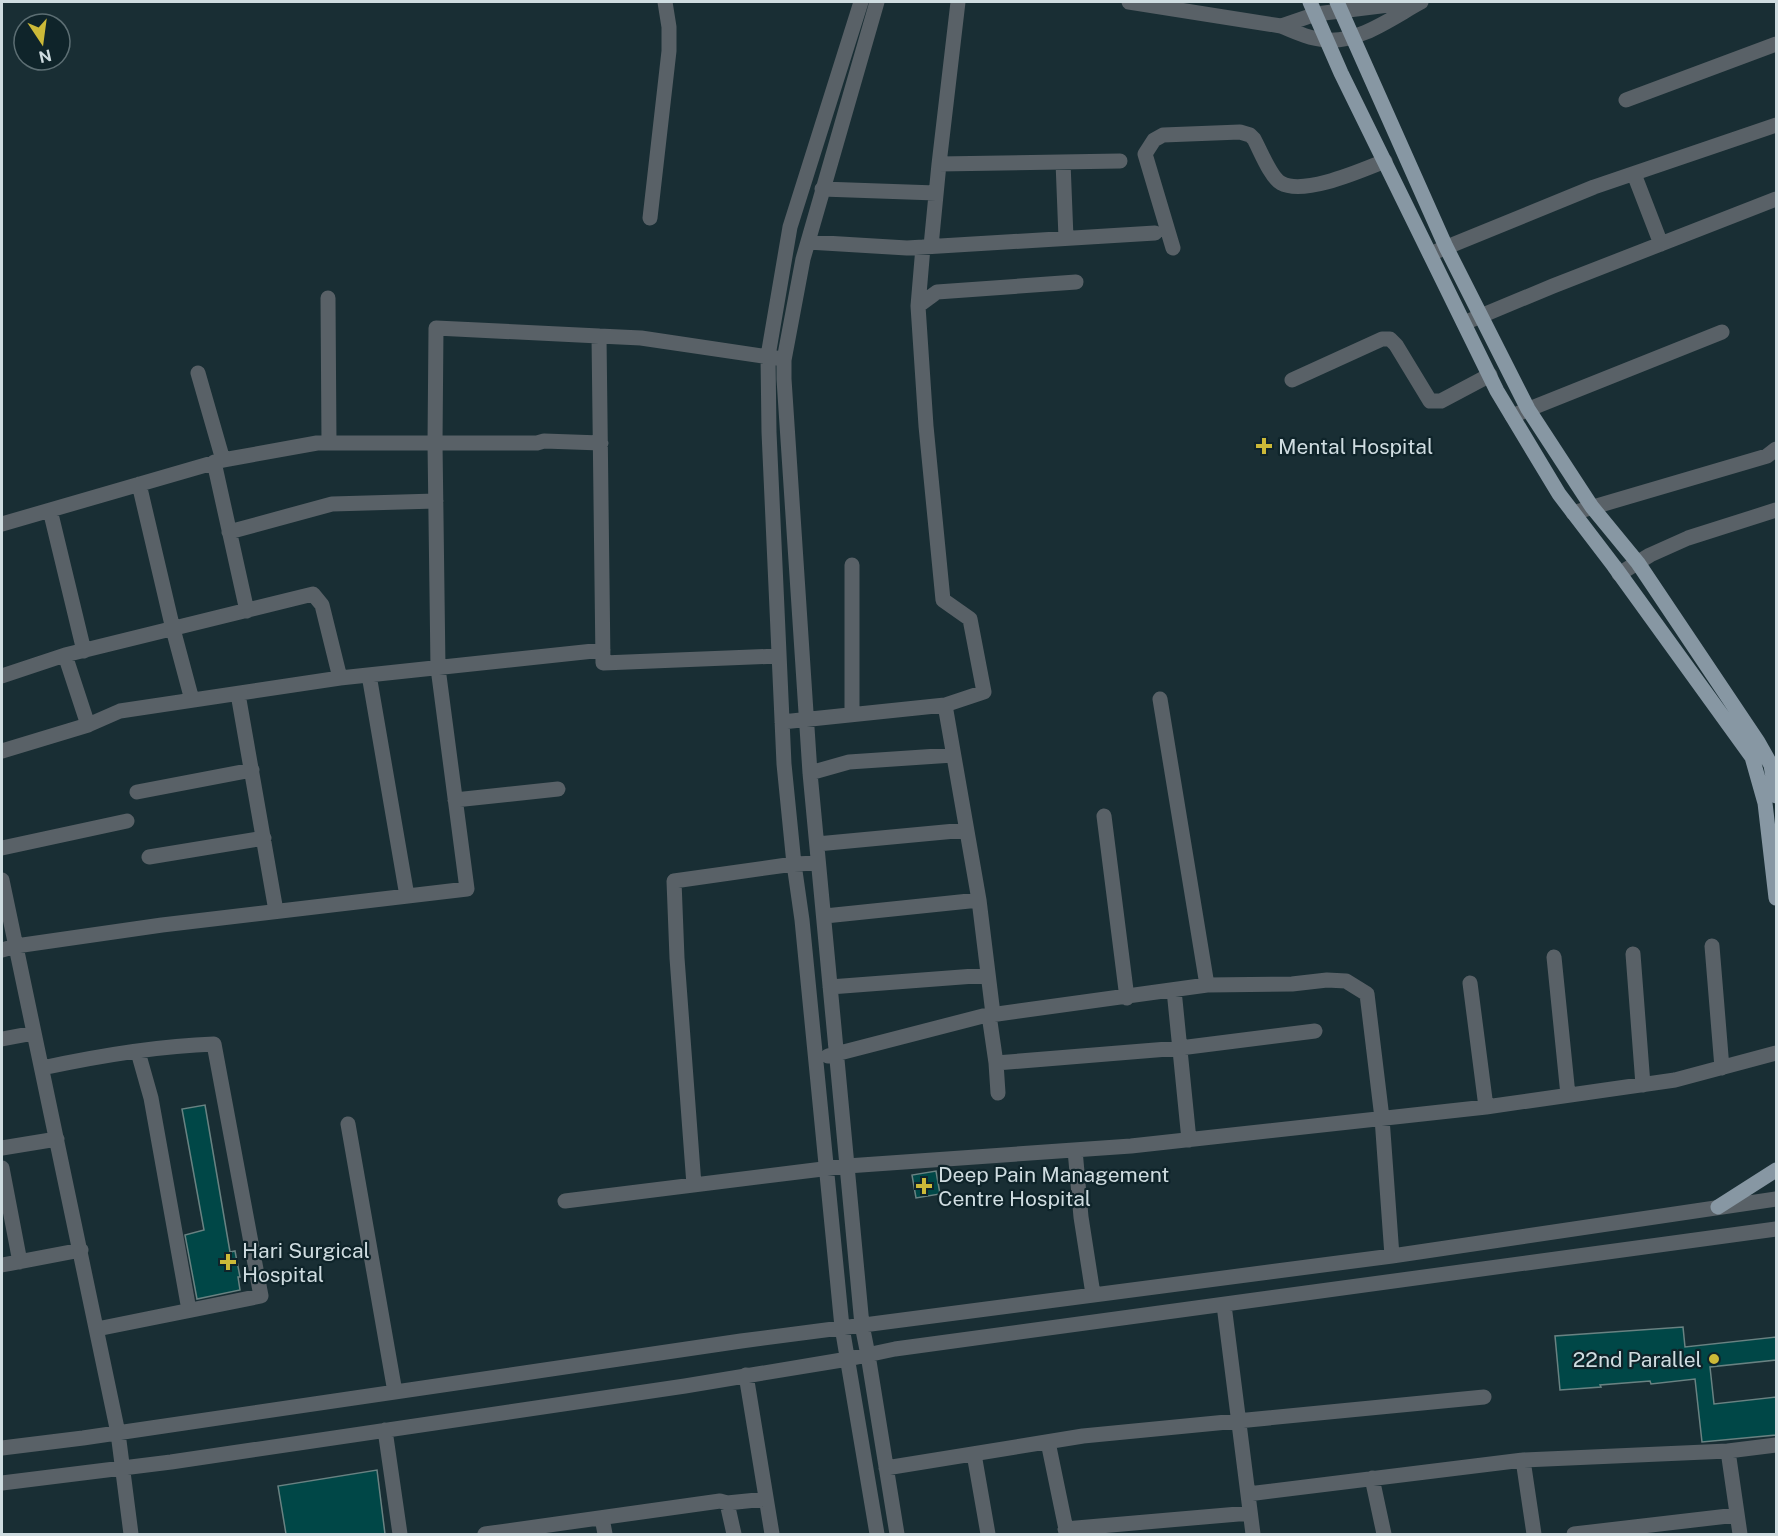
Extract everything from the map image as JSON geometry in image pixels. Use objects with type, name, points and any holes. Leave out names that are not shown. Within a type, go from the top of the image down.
[{"type":"main road","points":[[1339,6],[1446,247],[1528,409],[1592,507],[1638,563],[1771,765],[1776,796]]},
{"type":"main road","points":[[1313,8],[1490,375],[1559,495],[1619,574],[1765,756],[1765,803],[1776,898]]},
{"type":"main road","points":[[1718,1208],[1776,1170]]},
{"type":"street","points":[[650,218],[669,51],[669,27],[665,2]]},
{"type":"street","points":[[861,2],[790,227],[768,356],[778,656],[794,864],[817,1058],[842,1327],[877,1534]]},
{"type":"street","points":[[877,2],[808,242],[784,360],[785,415],[810,773],[862,1325],[897,1534]]},
{"type":"street","points":[[782,722],[945,705],[984,692],[970,619],[943,600],[926,426],[918,306],[936,193],[958,2]]},
{"type":"street","points":[[1130,2],[1281,26],[1304,36],[1327,40],[1352,37],[1376,27],[1418,2]]},
{"type":"street","points":[[1281,26],[1313,8],[1418,2]]},
{"type":"street","points":[[1626,100],[1776,44]]},
{"type":"street","points":[[1430,254],[1594,187],[1776,125]]},
{"type":"street","points":[[1173,248],[1145,154],[1154,140],[1163,135],[1240,132],[1250,135],[1281,184],[1297,186],[1328,183],[1385,161]]},
{"type":"street","points":[[939,164],[1120,161]]},
{"type":"street","points":[[1063,162],[1066,238]]},
{"type":"street","points":[[1634,174],[1661,244]]},
{"type":"street","points":[[822,189],[936,193]]},
{"type":"street","points":[[1464,323],[1776,199]]},
{"type":"street","points":[[808,242],[908,248],[1155,233]]},
{"type":"street","points":[[918,306],[936,292],[1077,282]]},
{"type":"street","points":[[328,298],[328,443]]},
{"type":"street","points":[[9,948],[162,925],[467,889],[438,668],[436,328],[641,338],[784,360]]},
{"type":"street","points":[[1512,416],[1722,332]]},
{"type":"street","points":[[599,336],[603,663],[778,656]]},
{"type":"street","points":[[1292,380],[1382,339],[1390,339],[1396,345],[1430,401],[1442,401],[1490,375]]},
{"type":"street","points":[[198,373],[219,461],[229,532],[247,611]]},
{"type":"street","points":[[2,524],[219,461],[317,443],[537,443],[544,441],[601,443]]},
{"type":"street","points":[[1573,513],[1767,456],[1776,449]]},
{"type":"street","points":[[139,484],[192,700]]},
{"type":"street","points":[[229,532],[332,504],[436,501]]},
{"type":"street","points":[[50,510],[84,651]]},
{"type":"street","points":[[1619,574],[1688,538],[1776,510]]},
{"type":"street","points":[[852,566],[852,714]]},
{"type":"street","points":[[2,676],[65,655],[312,594],[322,605],[340,678]]},
{"type":"street","points":[[2,751],[88,725],[120,711],[340,678],[603,650]]},
{"type":"street","points":[[65,655],[88,725]]},
{"type":"street","points":[[369,675],[406,896]]},
{"type":"street","points":[[238,693],[276,911]]},
{"type":"street","points":[[1160,699],[1207,985]]},
{"type":"street","points":[[945,705],[979,900],[998,1093]]},
{"type":"street","points":[[810,773],[849,762],[953,755]]},
{"type":"street","points":[[137,792],[252,770]]},
{"type":"street","points":[[455,800],[558,789]]},
{"type":"street","points":[[1104,816],[1127,998]]},
{"type":"street","points":[[2,848],[127,821]]},
{"type":"street","points":[[817,844],[966,830]]},
{"type":"street","points":[[148,857],[264,838]]},
{"type":"street","points":[[694,1185],[677,958],[674,881],[794,864],[818,863]]},
{"type":"street","points":[[2,880],[9,948],[42,1068],[118,1433],[131,1534]]},
{"type":"street","points":[[825,916],[979,900]]},
{"type":"street","points":[[1712,946],[1722,1068]]},
{"type":"street","points":[[1633,954],[1643,1085]]},
{"type":"street","points":[[1554,957],[1568,1095]]},
{"type":"street","points":[[830,987],[988,975]]},
{"type":"street","points":[[817,1058],[991,1015],[1127,998],[1207,985],[1346,981],[1367,994],[1382,1118],[1392,1256]]},
{"type":"street","points":[[1470,983],[1486,1107]]},
{"type":"street","points":[[1174,990],[1189,1140]]},
{"type":"street","points":[[996,1063],[1180,1048],[1315,1031]]},
{"type":"street","points":[[2,1039],[34,1033]]},
{"type":"street","points":[[42,1068],[90,1058],[187,1045],[214,1044],[261,1296],[97,1329]]},
{"type":"street","points":[[138,1052],[151,1098],[189,1310]]},
{"type":"street","points":[[565,1201],[847,1166],[1189,1140],[1486,1107],[1675,1080],[1776,1053]]},
{"type":"street","points":[[348,1124],[395,1392]]},
{"type":"street","points":[[2,1148],[57,1139]]},
{"type":"street","points":[[1075,1150],[1081,1217],[1093,1294]]},
{"type":"street","points":[[2,1168],[20,1262]]},
{"type":"street","points":[[2,1448],[842,1327],[1392,1256],[1776,1199]]},
{"type":"street","points":[[2,1483],[171,1462],[385,1430],[848,1359],[895,1349],[1776,1229]]},
{"type":"street","points":[[2,1266],[81,1250]]},
{"type":"street","points":[[1224,1305],[1252,1534]]},
{"type":"street","points":[[746,1375],[772,1534]]},
{"type":"street","points":[[886,1468],[1083,1436],[1484,1397]]},
{"type":"street","points":[[385,1430],[400,1534]]},
{"type":"street","points":[[1048,1442],[1066,1532],[1250,1513]]},
{"type":"street","points":[[1248,1494],[1524,1460],[1728,1451],[1776,1445]]},
{"type":"street","points":[[1728,1451],[1740,1534]]},
{"type":"street","points":[[974,1454],[988,1534]]},
{"type":"street","points":[[1524,1460],[1534,1534]]},
{"type":"street","points":[[1372,1478],[1384,1534]]},
{"type":"street","points":[[492,1534],[720,1501],[728,1503],[766,1499]]},
{"type":"street","points":[[728,1503],[734,1534]]},
{"type":"street","points":[[1574,1534],[1737,1515]]},
{"type":"street","points":[[602,1518],[604,1534]]},
{"type":"building","points":[[205,1105],[230,1252],[235,1251],[240,1290],[197,1299],[185,1235],[204,1230],[182,1109]]},
{"type":"building","points":[[936,1171],[940,1194],[916,1198],[912,1175]]},
{"type":"building","points":[[1683,1327],[1685,1347],[1776,1337],[1776,1360],[1710,1367],[1714,1404],[1776,1397],[1776,1435],[1702,1442],[1695,1379],[1560,1390],[1555,1336]]},
{"type":"building","points":[[377,1470],[385,1534],[286,1534],[278,1486]]},
{"type":"place","name":"Mental Hospital","points":[[1264,446]]},
{"type":"place","name":"Deep Pain Management Centre Hospital","points":[[924,1186]]},
{"type":"place","name":"Hari Surgical Hospital","points":[[228,1262]]},
{"type":"place","name":"22nd Parallel","points":[[1714,1359]]}]
